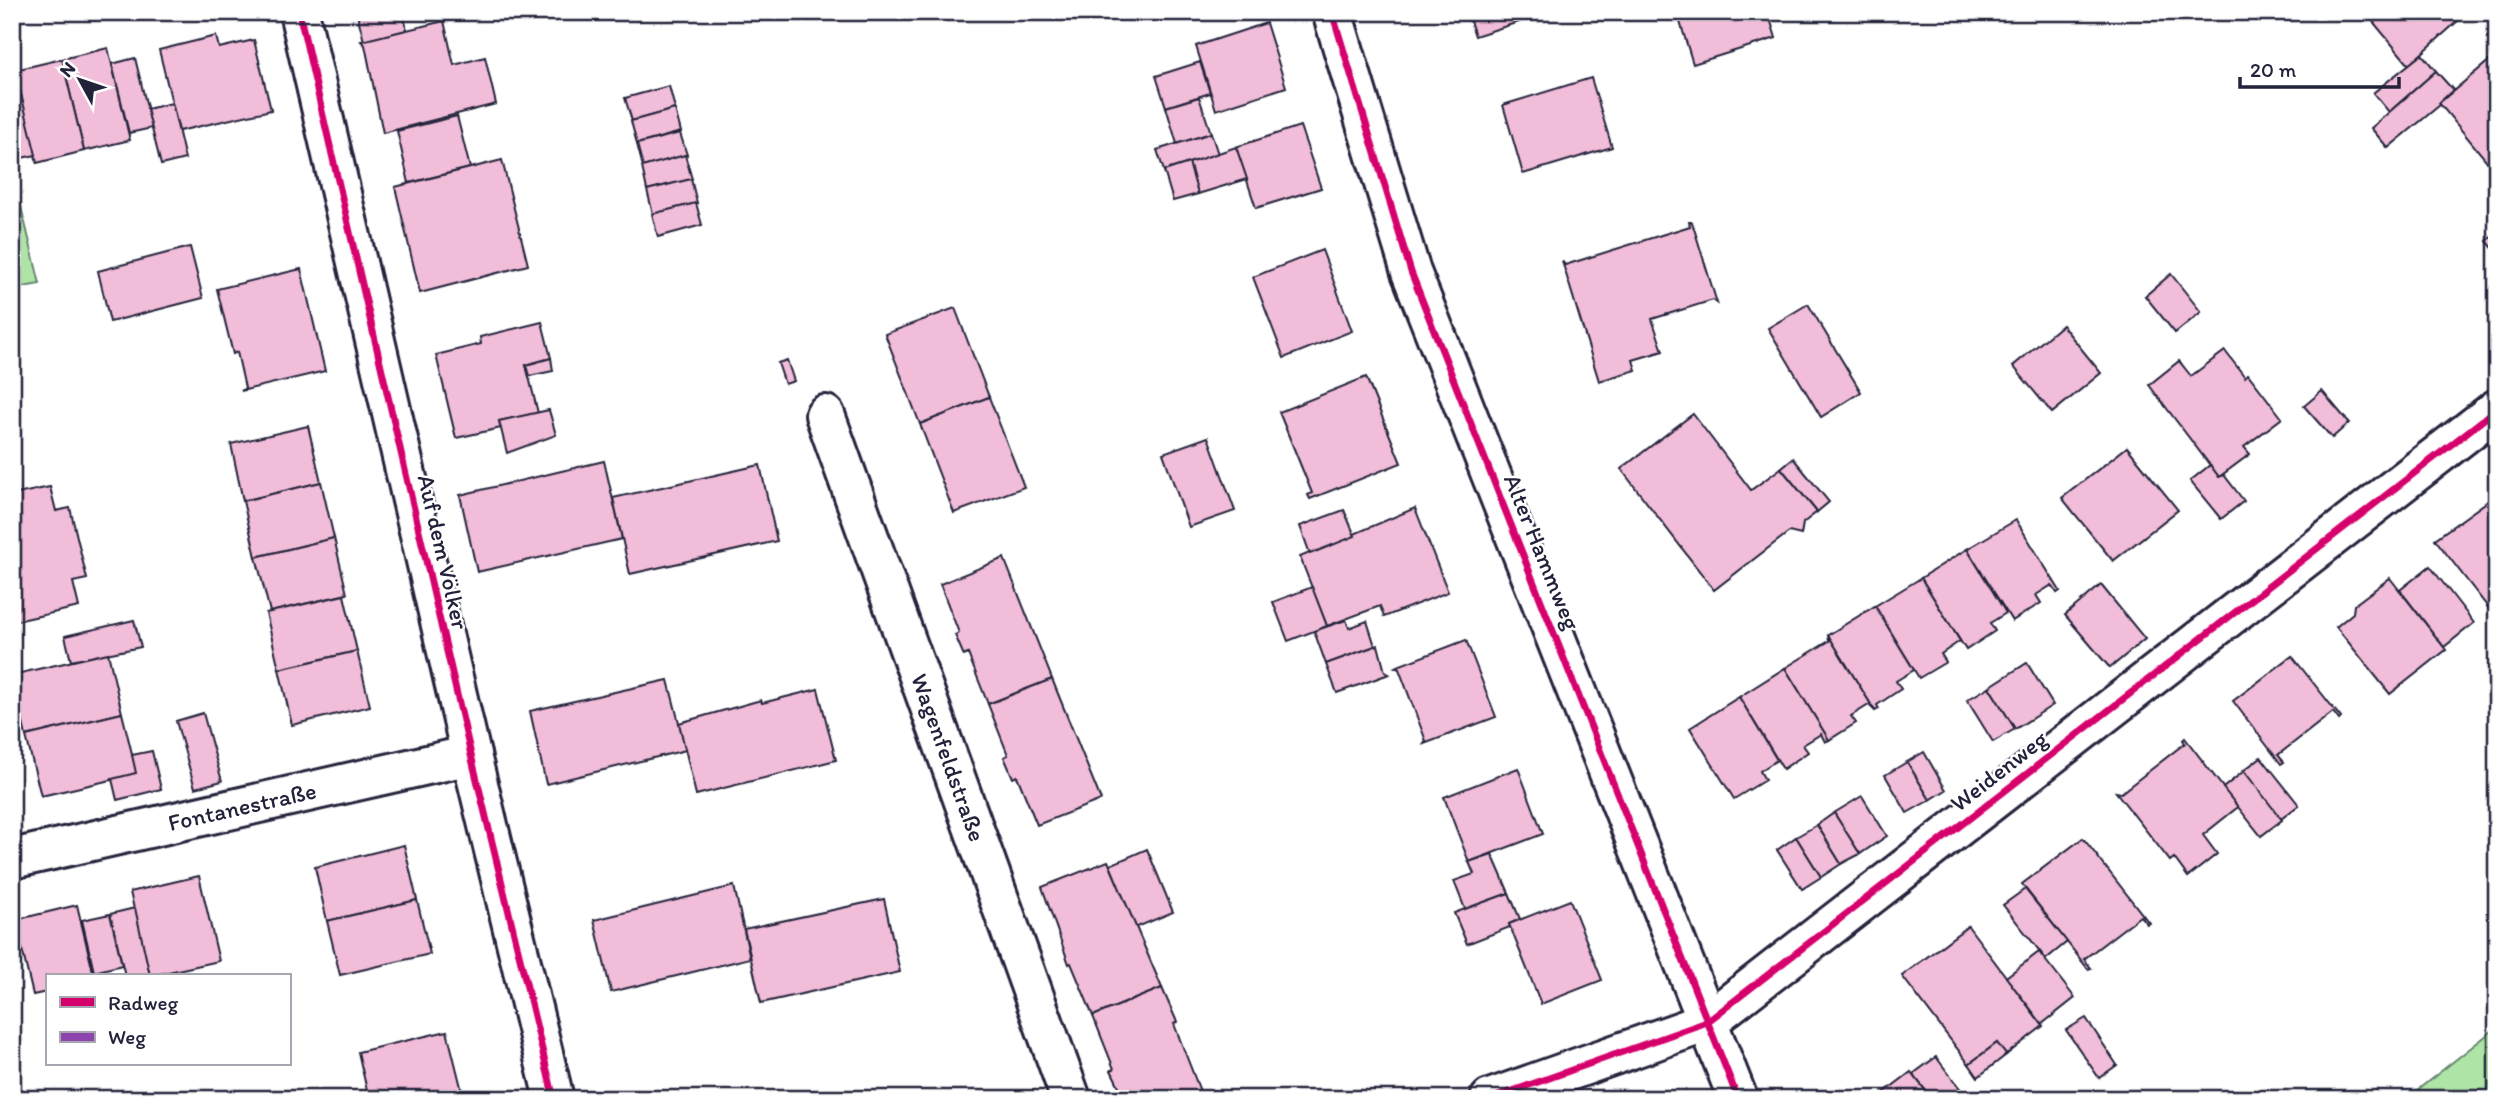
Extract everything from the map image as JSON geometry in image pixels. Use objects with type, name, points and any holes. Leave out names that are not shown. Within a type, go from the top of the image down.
[{"type":"street","name":"Auf dem Völker","points":[[299,12],[471,755],[555,1099]]},
{"type":"street","name":"Alter Hammweg","points":[[1332,12],[1411,272],[1738,1099]]},
{"type":"street","name":"Weidenweg","points":[[1490,1099],[1707,1022],[2497,409]]},
{"type":"street","name":"Wagenfeldstraße","points":[[825,415],[1071,1099]]},
{"type":"street","name":"Fontanestraße","points":[[12,859],[471,755]]},
{"type":"green space","points":[[12,170],[40,284],[12,289]]},
{"type":"green space","points":[[2497,1027],[2497,1099],[2406,1099]]},
{"type":"building","points":[[403,12],[407,30],[364,41],[357,14]]},
{"type":"building","points":[[1467,12],[1519,12],[1522,21],[1475,36]]},
{"type":"building","points":[[1677,12],[1768,12],[1776,38],[1693,64]]},
{"type":"building","points":[[2365,12],[2457,12],[2461,18],[2409,65]]},
{"type":"building","points":[[444,21],[454,65],[485,57],[496,104],[383,133],[365,45],[361,41]]},
{"type":"building","points":[[1266,23],[1286,87],[1216,110],[1196,46]]},
{"type":"building","points":[[216,36],[219,48],[254,40],[271,110],[179,131],[159,50]]},
{"type":"building","points":[[108,48],[130,140],[84,151],[62,59]]},
{"type":"building","points":[[2422,54],[2436,71],[2389,112],[2373,93]]},
{"type":"building","points":[[2496,55],[2497,168],[2494,170],[2439,103]]},
{"type":"building","points":[[135,58],[152,128],[129,133],[112,64]]},
{"type":"building","points":[[62,59],[84,151],[37,163],[15,70]]},
{"type":"building","points":[[1200,62],[1210,93],[1166,107],[1156,76]]},
{"type":"building","points":[[2436,71],[2453,90],[2440,105],[2388,148],[2371,128]]},
{"type":"building","points":[[1591,78],[1612,147],[1523,174],[1503,105]]},
{"type":"building","points":[[19,86],[36,155],[12,160],[12,88]]},
{"type":"building","points":[[669,86],[675,109],[632,121],[625,98]]},
{"type":"building","points":[[1199,97],[1211,133],[1177,144],[1166,107]]},
{"type":"building","points":[[172,103],[185,159],[161,165],[147,109]]},
{"type":"building","points":[[675,109],[681,132],[637,144],[631,121]]},
{"type":"building","points":[[457,116],[470,168],[409,183],[397,131]]},
{"type":"building","points":[[1300,126],[1321,188],[1256,208],[1236,147]]},
{"type":"building","points":[[680,133],[687,155],[643,167],[637,144]]},
{"type":"building","points":[[1211,133],[1218,154],[1164,171],[1157,150]]},
{"type":"building","points":[[1236,147],[1247,179],[1198,194],[1189,163]]},
{"type":"building","points":[[685,155],[692,179],[647,190],[642,167]]},
{"type":"building","points":[[502,160],[528,265],[420,293],[395,187]]},
{"type":"building","points":[[1189,163],[1198,194],[1173,201],[1164,171]]},
{"type":"building","points":[[691,179],[697,203],[653,214],[647,190]]},
{"type":"building","points":[[696,203],[702,225],[658,237],[652,214]]},
{"type":"building","points":[[1689,222],[1692,222],[1717,303],[1713,300],[1652,319],[1663,351],[1633,360],[1636,370],[1599,381],[1562,261],[1565,265],[1690,226]]},
{"type":"building","points":[[2497,232],[2497,253],[2487,241]]},
{"type":"building","points":[[190,247],[203,298],[110,322],[98,271]]},
{"type":"building","points":[[1322,250],[1352,331],[1284,358],[1253,277]]},
{"type":"building","points":[[301,269],[325,371],[241,391],[245,388],[237,352],[233,354],[217,289]]},
{"type":"building","points":[[2171,274],[2201,312],[2175,333],[2145,296]]},
{"type":"building","points":[[1808,304],[1861,392],[1821,417],[1768,328]]},
{"type":"building","points":[[955,308],[989,397],[920,424],[885,334]]},
{"type":"building","points":[[542,322],[551,358],[526,365],[538,413],[499,421],[501,428],[456,438],[436,355],[481,344],[480,337]]},
{"type":"building","points":[[2062,325],[2101,373],[2052,413],[2013,366]]},
{"type":"building","points":[[2225,351],[2245,377],[2248,374],[2282,418],[2244,447],[2250,454],[2219,477],[2149,385],[2179,361],[2191,376]]},
{"type":"building","points":[[551,358],[553,371],[529,376],[526,365]]},
{"type":"building","points":[[787,360],[794,381],[785,384],[778,363]]},
{"type":"building","points":[[1366,377],[1401,463],[1310,499],[1308,495],[1312,493],[1279,412]]},
{"type":"building","points":[[12,387],[18,410],[12,411]]},
{"type":"building","points":[[2322,391],[2349,423],[2332,438],[2304,406]]},
{"type":"building","points":[[989,397],[1024,487],[954,513],[920,424]]},
{"type":"building","points":[[549,410],[556,435],[507,453],[499,421]]},
{"type":"building","points":[[1693,414],[1751,490],[1781,468],[1817,512],[1803,523],[1801,535],[1789,532],[1714,590],[1621,469]]},
{"type":"building","points":[[308,426],[321,482],[243,501],[231,444]]},
{"type":"building","points":[[1208,437],[1235,511],[1189,527],[1163,453]]},
{"type":"building","points":[[2127,447],[2178,510],[2113,561],[2062,498]]},
{"type":"building","points":[[1793,458],[1829,502],[1817,512],[1781,468]]},
{"type":"building","points":[[604,461],[622,539],[477,572],[460,495]]},
{"type":"building","points":[[760,465],[777,541],[630,574],[613,498]]},
{"type":"building","points":[[2210,465],[2219,477],[2224,475],[2244,501],[2221,519],[2190,481]]},
{"type":"building","points":[[321,482],[334,538],[256,557],[243,501]]},
{"type":"building","points":[[50,487],[56,511],[70,508],[87,579],[73,582],[79,607],[12,622],[12,495]]},
{"type":"building","points":[[2492,498],[2497,501],[2497,619],[2435,539]]},
{"type":"building","points":[[1415,508],[1448,592],[1384,617],[1380,606],[1327,626],[1300,557]]},
{"type":"building","points":[[1344,510],[1355,536],[1310,554],[1300,526]]},
{"type":"building","points":[[2016,520],[2060,591],[2057,593],[2052,585],[2036,595],[2041,603],[2012,621],[1967,549]]},
{"type":"building","points":[[334,538],[347,594],[270,612],[256,557]]},
{"type":"building","points":[[1967,549],[2006,613],[1990,623],[1995,631],[1966,650],[1921,578]]},
{"type":"building","points":[[1004,558],[1052,679],[988,704],[968,654],[964,656],[955,635],[959,633],[940,584]]},
{"type":"building","points":[[2430,566],[2474,623],[2444,647],[2400,590]]},
{"type":"building","points":[[1921,578],[1960,641],[1941,654],[1946,662],[1919,678],[1875,606]]},
{"type":"building","points":[[2390,578],[2446,650],[2390,694],[2336,627],[2353,613],[2354,605]]},
{"type":"building","points":[[2101,585],[2145,639],[2110,668],[2065,615]]},
{"type":"building","points":[[1312,587],[1327,626],[1288,641],[1273,602]]},
{"type":"building","points":[[344,595],[357,651],[279,669],[266,613]]},
{"type":"building","points":[[1875,606],[1914,670],[1896,681],[1901,689],[1877,705],[1879,709],[1875,711],[1828,635]]},
{"type":"building","points":[[134,620],[141,647],[71,661],[65,636]]},
{"type":"building","points":[[1346,620],[1349,628],[1367,621],[1375,646],[1326,664],[1314,631]]},
{"type":"building","points":[[1828,635],[1875,711],[1869,705],[1851,716],[1856,723],[1829,740],[1785,668],[1829,641]]},
{"type":"building","points":[[1466,640],[1496,717],[1424,744],[1426,741],[1399,669],[1395,667]]},
{"type":"building","points":[[1378,645],[1385,672],[1389,674],[1337,693],[1326,664]]},
{"type":"building","points":[[357,651],[370,706],[292,725],[279,669]]},
{"type":"building","points":[[108,653],[122,713],[26,736],[12,675]]},
{"type":"building","points":[[2292,656],[2341,718],[2339,720],[2333,712],[2278,755],[2284,762],[2281,764],[2233,701]]},
{"type":"building","points":[[2027,663],[2053,705],[2015,729],[1989,687]]},
{"type":"building","points":[[1785,668],[1829,740],[1825,742],[1821,734],[1803,745],[1808,752],[1783,769],[1739,697]]},
{"type":"building","points":[[1052,679],[1101,800],[1037,825],[1017,776],[1013,778],[1004,757],[1008,755],[988,704]]},
{"type":"building","points":[[668,680],[686,750],[546,784],[530,711]]},
{"type":"building","points":[[1989,687],[2015,729],[1993,742],[1967,700]]},
{"type":"building","points":[[818,689],[836,760],[696,795],[679,723],[761,700],[762,703]]},
{"type":"building","points":[[1739,697],[1777,760],[1760,771],[1765,780],[1734,799],[1690,728]]},
{"type":"building","points":[[122,713],[137,774],[41,796],[26,736]]},
{"type":"building","points":[[203,713],[222,781],[195,788],[176,721]]},
{"type":"building","points":[[2185,738],[2238,807],[2203,835],[2217,854],[2188,877],[2174,858],[2170,861],[2116,792],[2121,793],[2185,743]]},
{"type":"building","points":[[152,751],[161,789],[117,800],[112,779],[136,773],[132,755]]},
{"type":"building","points":[[1924,752],[1946,790],[1930,800],[1907,762]]},
{"type":"building","points":[[2261,757],[2299,805],[2281,819],[2243,771]]},
{"type":"building","points":[[1907,762],[1930,800],[1907,813],[1885,775]]},
{"type":"building","points":[[1518,768],[1543,834],[1469,862],[1444,797]]},
{"type":"building","points":[[2244,771],[2282,820],[2261,836],[2223,788]]},
{"type":"building","points":[[1862,796],[1887,836],[1860,854],[1834,813]]},
{"type":"building","points":[[1834,813],[1860,854],[1841,864],[1817,825]]},
{"type":"building","points":[[1817,825],[1841,864],[1821,877],[1796,837]]},
{"type":"building","points":[[1796,837],[1821,877],[1802,889],[1777,850]]},
{"type":"building","points":[[2083,838],[2149,923],[2140,916],[2084,959],[2091,968],[2088,969],[2022,884]]},
{"type":"building","points":[[404,845],[417,900],[327,921],[315,867]]},
{"type":"building","points":[[1147,849],[1173,912],[1135,928],[1110,865]]},
{"type":"building","points":[[1492,854],[1509,893],[1465,909],[1454,881],[1474,874],[1469,862]]},
{"type":"building","points":[[1108,861],[1162,988],[1093,1016],[1071,963],[1069,964],[1042,887]]},
{"type":"building","points":[[199,876],[219,961],[150,974],[130,892]]},
{"type":"building","points":[[734,886],[750,958],[611,992],[594,920]]},
{"type":"building","points":[[2025,889],[2067,942],[2046,959],[2003,905]]},
{"type":"building","points":[[1509,893],[1520,919],[1509,924],[1510,927],[1467,944],[1454,913]]},
{"type":"building","points":[[884,899],[900,972],[761,1003],[744,929]]},
{"type":"building","points":[[417,900],[430,954],[340,975],[327,921]]},
{"type":"building","points":[[1570,900],[1602,980],[1541,1004],[1509,924]]},
{"type":"building","points":[[77,905],[94,974],[46,974],[46,992],[33,995],[15,920]]},
{"type":"building","points":[[135,908],[150,974],[125,974],[110,914]]},
{"type":"building","points":[[110,914],[122,965],[94,972],[82,920]]},
{"type":"building","points":[[1968,926],[2043,1026],[2006,1055],[1997,1043],[1969,1064],[1902,976]]},
{"type":"building","points":[[2039,952],[2075,998],[2042,1024],[2006,977]]},
{"type":"building","points":[[1162,988],[1177,1022],[1174,1024],[1203,1099],[1125,1099],[1111,1070],[1114,1069],[1093,1016]]},
{"type":"building","points":[[2086,1018],[2117,1065],[2099,1078],[2066,1030]]},
{"type":"building","points":[[447,1031],[464,1099],[369,1099],[358,1052]]},
{"type":"building","points":[[1997,1043],[2006,1055],[1978,1077],[1969,1064]]},
{"type":"building","points":[[1936,1057],[1968,1099],[1932,1099],[1913,1074]]},
{"type":"building","points":[[1911,1072],[1932,1099],[1879,1099],[1878,1097]]},
{"type":"marked path","points":[[12,1090],[14,1099]]},
{"type":"cycle path","points":[[299,12],[471,755],[554,1099]]},
{"type":"cycle path","points":[[1332,12],[1411,272],[1738,1099]]},
{"type":"cycle path","points":[[1490,1099],[1707,1022],[2497,409]]}]
